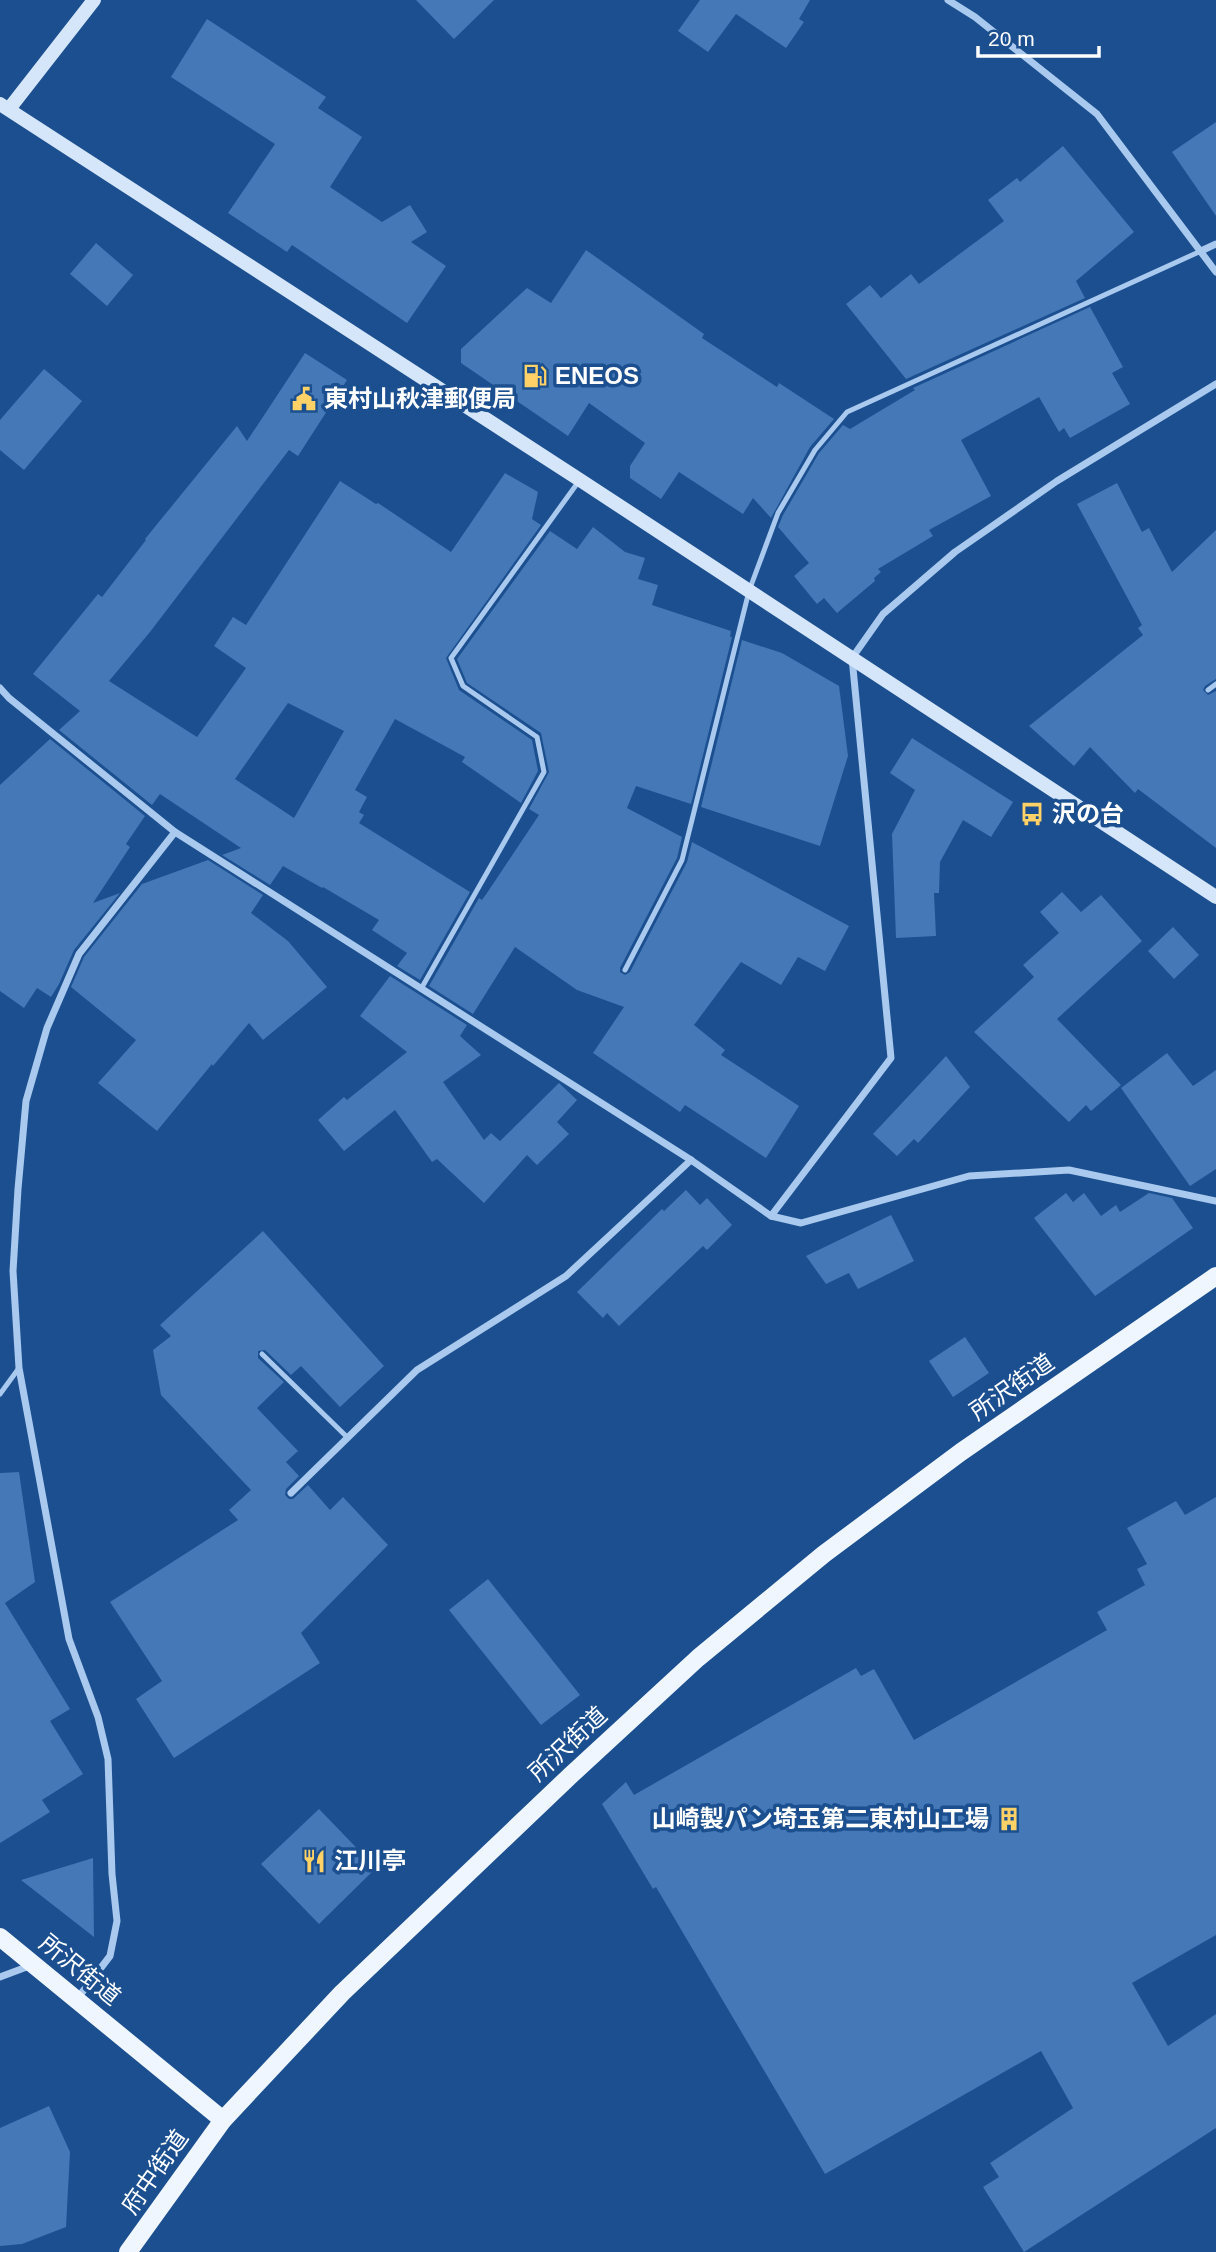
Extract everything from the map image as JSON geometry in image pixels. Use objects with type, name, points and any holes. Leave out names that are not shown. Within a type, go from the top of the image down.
[{"type":"main road","name":"所沢街道","points":[[0,1937],[223,2120],[342,1993],[450,1888],[698,1658],[824,1554],[961,1452],[1216,1276]]},
{"type":"main road","name":"府中街道","points":[[128,2252],[223,2120]]},
{"type":"street","points":[[94,0],[4,106],[1216,897]]},
{"type":"street","points":[[948,0],[975,17],[1097,114],[1216,272]]},
{"type":"street","points":[[1201,251],[1216,244]]},
{"type":"street","points":[[771,1216],[891,1058],[852,658],[883,614],[955,552],[1057,481],[1216,384]]},
{"type":"street","points":[[0,688],[175,832],[691,1160],[771,1216],[801,1223],[969,1176],[1069,1170],[1216,1201]]},
{"type":"street","points":[[77,1999],[110,1956],[117,1920],[112,1874],[108,1759],[98,1717],[69,1639],[19,1368],[13,1271],[18,1189],[26,1101],[47,1028],[79,954],[175,832]]},
{"type":"street","points":[[291,1493],[417,1370],[566,1276],[691,1160]]},
{"type":"street","points":[[0,1977],[35,1964]]},
{"type":"lane","points":[[625,970],[682,860],[749,591],[778,513],[815,450],[848,412],[1201,251]]},
{"type":"lane","points":[[421,989],[544,772],[537,737],[463,686],[451,659],[580,480]]},
{"type":"lane","points":[[1209,690],[1216,684]]},
{"type":"lane","points":[[262,1354],[348,1438]]},
{"type":"lane","points":[[0,1394],[19,1368]]},
{"type":"building","points":[[416,0],[494,0],[454,39]]},
{"type":"building","points":[[700,0],[810,0],[799,19],[804,22],[786,48],[736,14],[708,52],[678,31]]},
{"type":"building","points":[[207,19],[326,97],[318,108],[362,137],[330,187],[382,222],[410,205],[427,232],[411,242],[446,266],[407,323],[292,245],[287,252],[228,213],[275,144],[171,77]]},
{"type":"building","points":[[1216,122],[1216,216],[1172,152]]},
{"type":"building","points":[[1063,146],[1134,232],[1076,281],[1085,298],[906,379],[846,304],[870,285],[881,298],[911,274],[919,284],[1004,221],[988,200],[1017,178],[1020,182]]},
{"type":"building","points":[[96,243],[133,275],[107,306],[70,274]]},
{"type":"building","points":[[586,250],[704,334],[702,338],[777,387],[779,383],[834,419],[810,447],[771,518],[753,498],[743,514],[679,472],[661,499],[630,478],[630,466],[645,443],[589,403],[568,436],[461,363],[461,349],[527,288],[551,303]]},
{"type":"building","points":[[1090,307],[1123,367],[1112,373],[1130,404],[1070,438],[1064,428],[1059,432],[1039,397],[961,440],[991,496],[929,530],[933,536],[878,569],[881,572],[874,578],[875,581],[837,613],[824,598],[817,604],[794,576],[809,563],[778,527],[819,453],[843,425],[850,429],[915,390],[913,388]]},
{"type":"building","points":[[305,353],[347,380],[298,456],[289,450],[150,632],[109,681],[197,737],[246,668],[214,646],[233,617],[246,625],[340,481],[451,552],[505,473],[538,492],[532,519],[541,525],[446,658],[459,690],[532,740],[538,771],[521,803],[462,762],[465,757],[395,719],[355,790],[367,797],[359,812],[364,815],[359,823],[470,892],[420,980],[397,966],[407,953],[372,930],[379,920],[283,866],[270,885],[222,855],[241,848],[160,794],[152,805],[59,730],[80,711],[33,674],[98,594],[102,597],[145,539],[237,426],[247,441]],"holes":[[[288,703],[344,731],[294,818],[235,779]]]},
{"type":"building","points":[[44,369],[82,401],[24,470],[0,450],[0,420]]},
{"type":"building","points":[[1117,483],[1142,532],[1149,528],[1172,572],[1216,530],[1216,679],[1203,690],[1208,695],[1216,691],[1216,848],[1138,789],[1135,793],[1090,747],[1074,766],[1029,726],[1143,635],[1138,628],[1142,625],[1077,504]]},
{"type":"building","points":[[593,527],[625,552],[645,558],[638,579],[658,585],[652,605],[731,631],[732,637],[691,804],[636,786],[627,808],[682,837],[677,858],[620,972],[625,975],[630,972],[687,862],[692,842],[849,926],[825,971],[798,957],[781,985],[741,962],[694,1025],[725,1050],[721,1055],[799,1106],[766,1158],[685,1105],[680,1112],[593,1053],[624,1007],[577,990],[515,947],[473,1014],[429,986],[479,898],[482,900],[539,815],[529,809],[549,772],[541,733],[467,683],[457,659],[550,531],[577,549]]},
{"type":"building","points":[[742,640],[782,653],[839,686],[848,756],[820,846],[701,807]]},
{"type":"building","points":[[912,738],[1013,802],[991,837],[963,820],[940,862],[939,893],[934,893],[936,936],[896,938],[892,834],[915,790],[890,773]]},
{"type":"building","points":[[50,739],[145,816],[126,844],[130,847],[93,903],[120,893],[74,950],[51,997],[37,988],[24,1008],[0,991],[0,785]]},
{"type":"building","points":[[208,860],[263,895],[251,913],[288,941],[327,987],[263,1040],[249,1023],[157,1131],[98,1083],[136,1040],[71,987],[84,957],[142,884]]},
{"type":"building","points":[[1062,892],[1081,912],[1101,895],[1142,941],[1057,1019],[1121,1085],[1091,1111],[1086,1105],[1069,1122],[974,1032],[1034,977],[1023,965],[1059,933],[1040,912]]},
{"type":"building","points":[[1173,927],[1199,955],[1174,979],[1148,951]]},
{"type":"building","points":[[390,976],[467,1025],[460,1036],[481,1055],[443,1082],[484,1140],[491,1133],[500,1141],[559,1083],[577,1100],[557,1122],[569,1134],[537,1165],[527,1155],[484,1203],[437,1159],[432,1162],[395,1110],[344,1151],[318,1120],[344,1097],[347,1100],[407,1052],[360,1016]]},
{"type":"building","points":[[1167,1053],[1193,1086],[1216,1070],[1216,1169],[1190,1186],[1121,1088]]},
{"type":"building","points":[[946,1056],[970,1087],[918,1143],[914,1139],[897,1156],[873,1134]]},
{"type":"building","points":[[686,1190],[700,1205],[707,1198],[732,1225],[707,1250],[703,1246],[619,1326],[607,1313],[603,1318],[577,1292],[662,1209],[664,1211]]},
{"type":"building","points":[[1066,1193],[1073,1202],[1084,1193],[1101,1216],[1116,1205],[1120,1212],[1149,1193],[1172,1198],[1193,1228],[1095,1296],[1034,1218]]},
{"type":"building","points":[[891,1215],[914,1261],[858,1289],[849,1273],[826,1284],[806,1256]]},
{"type":"building","points":[[263,1231],[384,1366],[340,1407],[301,1366],[291,1375],[265,1350],[258,1351],[258,1358],[284,1382],[257,1408],[298,1451],[286,1462],[299,1476],[286,1489],[285,1495],[293,1499],[308,1485],[330,1510],[343,1497],[388,1545],[301,1633],[320,1663],[174,1758],[136,1699],[162,1681],[110,1602],[238,1520],[229,1510],[251,1490],[161,1395],[153,1350],[171,1336],[160,1325]]},
{"type":"building","points":[[965,1337],[989,1373],[953,1397],[929,1361]]},
{"type":"building","points":[[19,1472],[35,1582],[5,1603],[70,1709],[50,1721],[83,1774],[42,1800],[50,1812],[0,1843],[0,1473]]},
{"type":"building","name":"山崎製パン埼玉第二東村山工場","points":[[1216,1497],[1216,1935],[1132,1983],[1168,2046],[1216,2014],[1216,2128],[1024,2252],[983,2187],[999,2177],[990,2163],[1073,2108],[1041,2051],[825,2174],[656,1887],[653,1889],[602,1804],[626,1782],[634,1795],[856,1668],[861,1676],[874,1669],[914,1740],[1107,1630],[1097,1612],[1145,1585],[1137,1569],[1147,1564],[1127,1528],[1176,1501],[1185,1515]]},
{"type":"building","points":[[488,1579],[580,1695],[541,1725],[449,1610]]},
{"type":"building","name":"江川亭","points":[[319,1809],[376,1868],[319,1924],[261,1864]]},
{"type":"building","points":[[93,1858],[94,1937],[21,1880]]},
{"type":"building","points":[[49,2106],[70,2152],[66,2227],[22,2244],[0,2246],[0,2128]]},
{"type":"place","name":"ENEOS","points":[[535,376]]},
{"type":"place","name":"東村山秋津郵便局","points":[[304,399]]},
{"type":"place","name":"沢の台","points":[[1032,814]]},
{"type":"place","name":"山崎製パン埼玉第二東村山工場","points":[[1009,1819]]},
{"type":"place","name":"江川亭","points":[[314,1861]]}]
